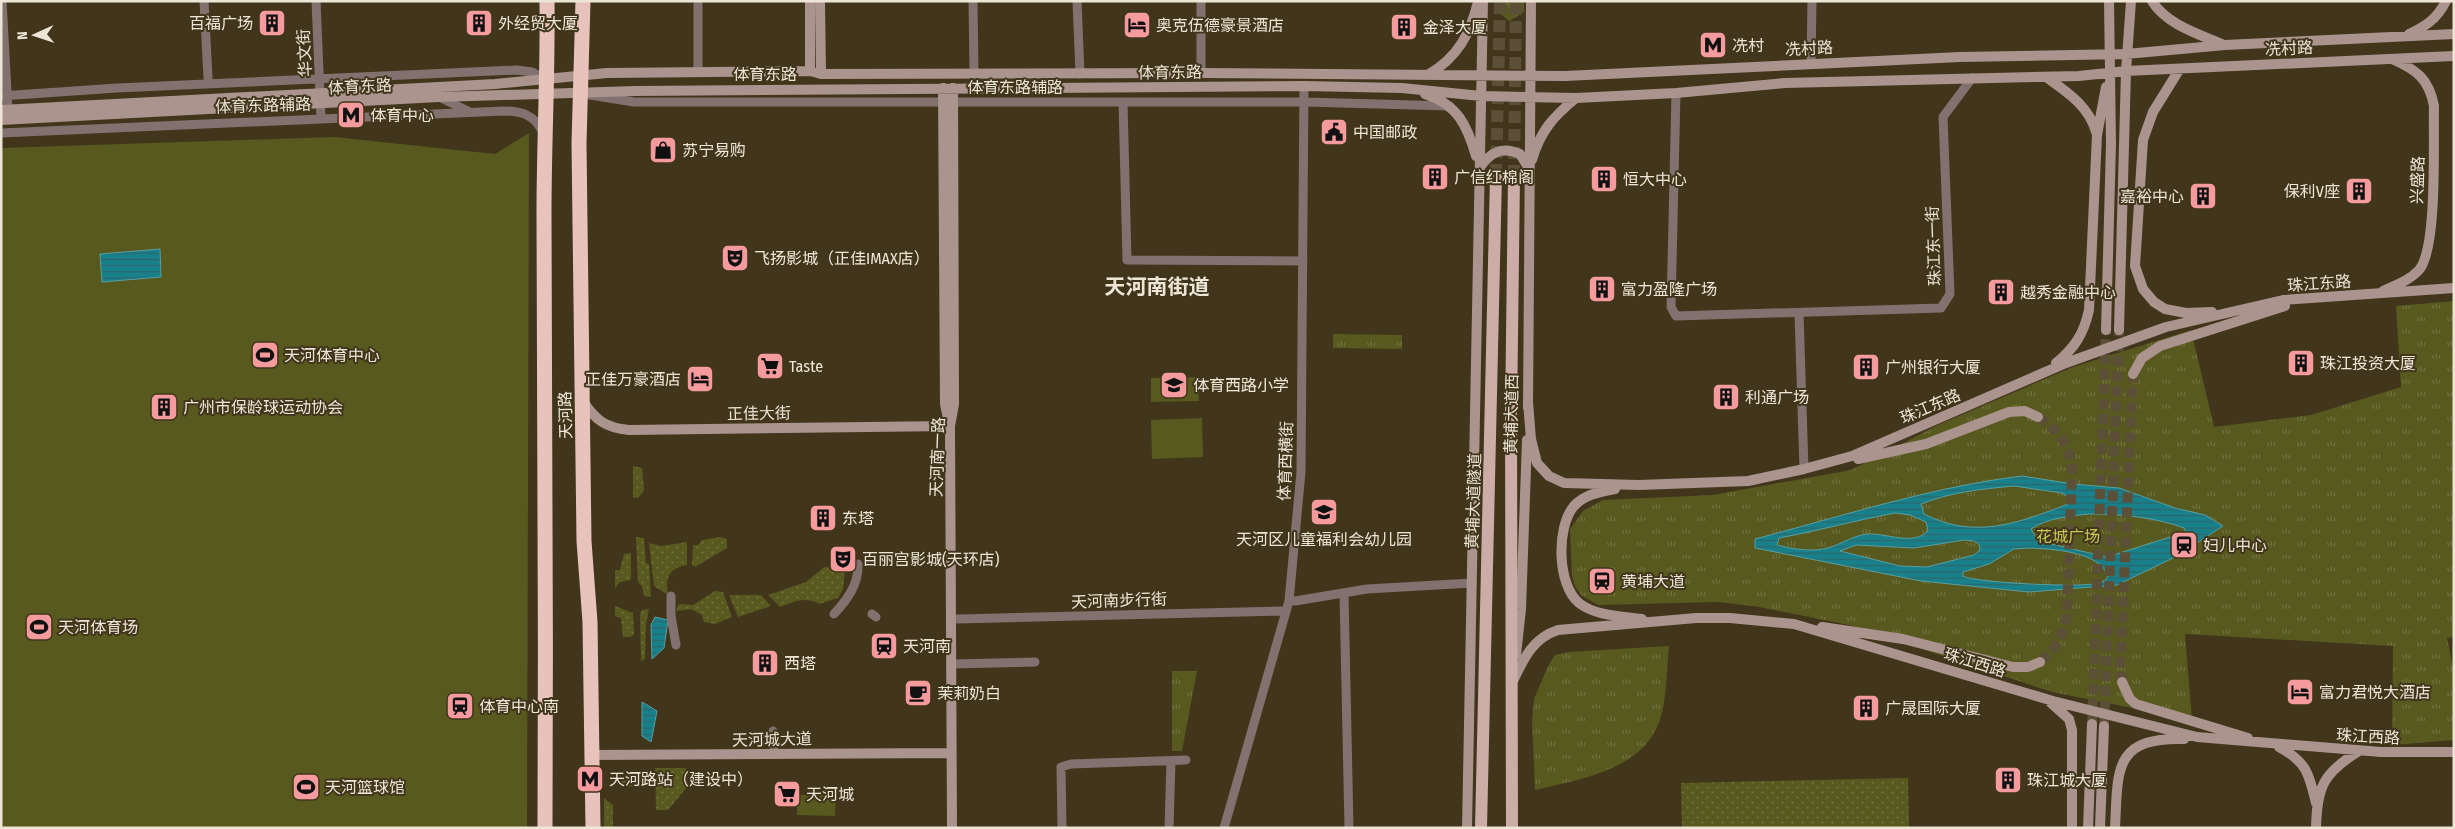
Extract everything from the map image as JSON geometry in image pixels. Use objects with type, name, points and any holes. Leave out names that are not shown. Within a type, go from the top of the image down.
[{"type":"highway","name":"天河路","points":[[544,828],[543,621],[546,451],[544,135],[547,1]]},
{"type":"highway","name":"天河路","points":[[583,1],[580,75],[582,398],[584,540],[590,622],[593,828]]},
{"type":"main road","points":[[810,1],[810,70]]},
{"type":"main road","points":[[820,1],[821,74]]},
{"type":"main road","points":[[1429,75],[1443,66],[1463,44],[1471,28],[1478,1]]},
{"type":"main road","points":[[1468,828],[1482,1]]},
{"type":"main road","name":"黄埔大道西","points":[[1512,828],[1513,681],[1521,609],[1528,402],[1531,1]]},
{"type":"main road","points":[[2106,330],[2111,144],[2109,1]]},
{"type":"main road","points":[[2119,330],[2126,54],[2130,1]]},
{"type":"main road","points":[[2152,1],[2157,10],[2172,22],[2225,45]]},
{"type":"main road","points":[[2406,36],[2427,25],[2440,14],[2446,1]]},
{"type":"main road","name":"冼村路","points":[[1481,76],[1530,76],[1811,63],[2126,54],[2225,45],[2454,34]]},
{"type":"main road","name":"冼村路","points":[[1530,96],[1576,98],[1676,93],[1784,83],[2046,77],[2389,57],[2454,56]]},
{"type":"main road","name":"兴盛路","points":[[2372,295],[2403,282],[2415,273],[2426,256],[2430,240],[2434,106],[2431,91],[2414,70],[2389,57]]},
{"type":"main road","name":"体育东路","points":[[1,120],[321,98],[580,75],[698,71],[810,70],[821,74],[1200,73],[1481,76]]},
{"type":"main road","points":[[2179,70],[2153,112],[2144,140],[2134,249],[2137,278],[2154,302],[2165,309],[2186,313],[2238,310]]},
{"type":"main road","points":[[2043,372],[2076,344],[2086,323],[2090,293],[2097,135],[2110,74]]},
{"type":"main road","points":[[2046,77],[2075,98],[2092,118],[2097,135]]},
{"type":"main road","name":"体育东路","points":[[5,110],[210,99],[545,95],[654,90],[1304,86],[1402,88],[1481,96],[1530,96]]},
{"type":"main road","name":"天河南一路","points":[[948,88],[954,408],[950,426],[952,828]]},
{"type":"main road","points":[[1402,88],[1434,97],[1450,106],[1467,129],[1480,167]]},
{"type":"main road","points":[[1529,171],[1534,154],[1546,128],[1554,116],[1576,98]]},
{"type":"main road","points":[[1480,167],[1488,155],[1505,150],[1520,154],[1524,158],[1529,171]]},
{"type":"main road","name":"黄埔大道隧道","points":[[1481,828],[1496,176]]},
{"type":"main road","points":[[1513,681],[1511,417],[1514,177]]},
{"type":"main road","name":"珠江东路","points":[[1528,402],[1534,454],[1542,470],[1549,476],[1570,484],[1639,485],[1748,481],[1804,470],[1852,456],[2043,372],[2146,333],[2282,300],[2454,288]]},
{"type":"main road","points":[[2133,374],[2142,358],[2160,346],[2296,303],[2330,297]]},
{"type":"main road","name":"正佳大街","points":[[582,398],[602,424],[613,428],[629,430],[950,426]]},
{"type":"main road","points":[[1804,470],[1926,444],[2009,412],[2025,411],[2038,417]]},
{"type":"main road","points":[[1639,485],[1591,494],[1574,506],[1568,515],[1562,537],[1563,576],[1572,595],[1586,607],[1657,622]]},
{"type":"main road","name":"珠江西路","points":[[1513,681],[1532,646],[1548,633],[1570,628],[1730,618],[1794,624],[2038,696],[2177,733],[2274,745],[2359,751],[2454,752]]},
{"type":"main road","points":[[1794,624],[1890,637],[2013,667],[2028,667],[2040,662]]},
{"type":"main road","points":[[2122,682],[2130,699],[2136,704],[2274,745],[2302,762],[2308,772],[2316,803],[2316,828]]},
{"type":"main road","points":[[2038,696],[2062,711],[2069,719],[2072,730],[2072,828]]},
{"type":"main road","points":[[2088,828],[2092,724]]},
{"type":"main road","points":[[2100,828],[2104,726]]},
{"type":"main road","points":[[2115,828],[2117,784],[2122,763],[2128,754],[2143,744],[2158,739],[2228,740]]},
{"type":"main road","points":[[2316,803],[2320,789],[2330,772],[2359,751]]},
{"type":"main road","name":"天河城大道","points":[[592,755],[951,753]]},
{"type":"street","points":[[2,1],[5,110]]},
{"type":"street","points":[[204,1],[210,99]]},
{"type":"street","name":"华文街","points":[[316,1],[322,118]]},
{"type":"street","points":[[698,1],[698,71]]},
{"type":"street","points":[[974,1],[974,74]]},
{"type":"street","points":[[1077,1],[1080,74]]},
{"type":"street","points":[[1200,73],[1202,1]]},
{"type":"street","points":[[1811,63],[1812,1]]},
{"type":"street","name":"体育东路辅路","points":[[4,96],[208,81],[320,79],[517,70],[532,72],[546,79]]},
{"type":"street","name":"珠江东一街","points":[[1799,313],[1941,308],[1950,294],[1943,117],[1972,78]]},
{"type":"street","name":"体育西横街","points":[[1224,828],[1290,601],[1301,472],[1304,86]]},
{"type":"street","points":[[117,88],[118,104]]},
{"type":"street","points":[[1676,93],[1671,307],[1676,316],[1799,313],[1804,470]]},
{"type":"street","name":"体育东路辅路","points":[[580,94],[634,102],[1305,102],[1450,106]]},
{"type":"street","points":[[439,97],[469,112]]},
{"type":"street","points":[[1123,102],[1127,260],[1303,261]]},
{"type":"street","name":"体育东路辅路","points":[[1,133],[503,111],[525,114],[535,120],[544,135]]},
{"type":"street","points":[[834,614],[850,594],[858,571],[858,564]]},
{"type":"street","points":[[1295,600],[1367,589],[1472,583]]},
{"type":"street","points":[[1344,593],[1349,828]]},
{"type":"street","points":[[672,596],[676,645]]},
{"type":"street","name":"天河南步行街","points":[[958,619],[1281,611]]},
{"type":"street","points":[[951,664],[1035,662]]},
{"type":"street","points":[[773,731],[774,754]]},
{"type":"street","points":[[1062,828],[1061,767],[1071,764],[1186,760]]},
{"type":"street","points":[[1169,828],[1171,761]]},
{"type":"green space","points":[[1497,1],[1524,1],[1524,12],[1509,21],[1497,11]]},
{"type":"green space","name":"天河体育中心","points":[[529,133],[527,828],[1,828],[1,148],[334,137],[495,154]]},
{"type":"green space","name":"花城广场","points":[[2454,301],[2454,637],[2447,638],[2454,672],[2454,740],[2392,745],[2393,646],[2185,634],[2192,720],[2052,692],[1849,625],[1754,606],[1717,602],[1598,605],[1581,595],[1575,586],[1572,576],[1570,529],[1583,511],[1603,500],[1713,495],[1851,470],[1938,425],[2073,367],[2191,330],[2214,427],[2311,415],[2401,387],[2396,306]]},
{"type":"green space","points":[[1333,334],[1402,335],[1402,349],[1333,348]]},
{"type":"green space","points":[[1198,377],[1199,401],[1151,402],[1151,378]]},
{"type":"green space","points":[[1202,418],[1203,457],[1152,459],[1151,420]]},
{"type":"green space","points":[[633,466],[642,468],[644,490],[639,497],[633,498]]},
{"type":"green space","points":[[636,537],[644,538],[646,563],[649,564],[651,597],[644,596],[642,586],[638,582]]},
{"type":"green space","points":[[720,537],[727,539],[727,548],[695,567],[692,565],[693,545],[698,545],[702,540]]},
{"type":"green space","points":[[687,542],[687,565],[676,568],[670,574],[667,583],[668,595],[654,586],[649,543],[661,546]]},
{"type":"green space","points":[[631,553],[631,580],[620,582],[615,588],[615,570],[620,570],[624,554]]},
{"type":"green space","points":[[824,567],[845,570],[843,589],[838,598],[819,604],[804,600],[780,607],[768,595],[806,582]]},
{"type":"green space","points":[[715,591],[723,592],[732,617],[715,624],[704,622],[702,615],[691,609],[676,611],[679,604],[693,605]]},
{"type":"green space","points":[[729,595],[761,595],[771,606],[738,617]]},
{"type":"green space","points":[[615,606],[633,613],[634,634],[631,637],[623,637],[621,618],[615,616]]},
{"type":"green space","points":[[649,609],[646,625],[645,659],[641,661],[640,614],[642,610]]},
{"type":"green space","points":[[1669,646],[1663,708],[1656,729],[1645,745],[1631,758],[1595,775],[1535,790],[1532,720],[1534,699],[1548,666],[1555,655],[1569,652]]},
{"type":"green space","points":[[1172,671],[1197,671],[1182,751],[1172,751]]},
{"type":"green space","points":[[655,768],[686,768],[688,786],[668,810],[656,810]]},
{"type":"green space","points":[[640,773],[641,786],[619,787],[619,774]]},
{"type":"green space","points":[[1908,778],[1909,828],[1682,828],[1681,783]]},
{"type":"green space","points":[[797,795],[836,795],[835,816],[797,815]]},
{"type":"green space","points":[[604,798],[613,805],[613,828],[604,828]]},
{"type":"water","points":[[160,249],[161,277],[102,282],[100,254]]},
{"type":"water","points":[[2022,476],[2073,484],[2119,488],[2175,508],[2205,515],[2223,526],[2177,556],[2117,585],[2029,592],[1921,581],[1755,548],[1755,539],[1887,503],[1988,481]],"holes":[[[2014,486],[2062,493],[2068,497],[2068,504],[2032,517],[1996,526],[1961,526],[1943,522],[1924,514],[1921,504],[1955,494]],[[1895,513],[1910,515],[1926,522],[1928,531],[1915,538],[1868,534],[1818,550],[1797,549],[1777,545],[1779,538]],[[2089,514],[2137,517],[2173,524],[2184,528],[2186,532],[2107,557],[2038,541],[2031,529],[2037,525],[2067,517]],[[1964,540],[1974,541],[1979,544],[1980,550],[1974,555],[1927,567],[1900,566],[1840,551],[1856,545],[1914,548]],[[2014,549],[2050,549],[2086,557],[2103,568],[2108,577],[2099,583],[2053,585],[2007,583],[1972,579],[1963,576],[1963,572],[1989,564]]]},
{"type":"water","points":[[655,617],[668,620],[664,648],[652,659],[651,625]]},
{"type":"water","points":[[642,702],[657,711],[651,742],[642,736]]},
{"type":"tunnel","points":[[1496,176],[1500,1]]},
{"type":"tunnel","points":[[1514,177],[1516,1]]},
{"type":"tunnel","points":[[2092,724],[2106,330]]},
{"type":"tunnel","points":[[2104,726],[2119,330]]},
{"type":"tunnel","points":[[2122,682],[2120,672],[2133,374]]},
{"type":"tunnel","points":[[2038,417],[2058,433],[2069,455],[2072,472],[2067,615],[2064,629],[2058,641],[2040,662]]},
{"type":"place","name":"百福广场","points":[[272,23]]},
{"type":"place","name":"外经贸大厦","points":[[479,23]]},
{"type":"place","name":"奥克伍德豪景酒店","points":[[1137,25]]},
{"type":"place","name":"金泽大厦","points":[[1404,27]]},
{"type":"place","name":"冼村","points":[[1713,45]]},
{"type":"place","name":"体育中心","points":[[351,115]]},
{"type":"place","name":"中国邮政","points":[[1334,132]]},
{"type":"place","name":"苏宁易购","points":[[663,150]]},
{"type":"place","name":"广信红棉阁","points":[[1435,177]]},
{"type":"place","name":"恒大中心","points":[[1604,179]]},
{"type":"place","name":"保利V座","points":[[2359,191]]},
{"type":"place","name":"嘉裕中心","points":[[2203,196]]},
{"type":"place","name":"飞扬影城（正佳IMAX店）","points":[[735,258]]},
{"type":"place","name":"富力盈隆广场","points":[[1602,289]]},
{"type":"place","name":"越秀金融中心","points":[[2001,292]]},
{"type":"place","name":"天河体育中心","points":[[265,355]]},
{"type":"place","name":"珠江投资大厦","points":[[2301,363]]},
{"type":"place","name":"Taste","points":[[770,366]]},
{"type":"place","name":"广州银行大厦","points":[[1866,367]]},
{"type":"place","name":"正佳万豪酒店","points":[[700,379]]},
{"type":"place","name":"体育西路小学","points":[[1174,385]]},
{"type":"place","name":"利通广场","points":[[1726,397]]},
{"type":"place","name":"广州市保龄球运动协会","points":[[164,407]]},
{"type":"place","name":"天河区儿童福利会幼儿园","points":[[1324,512]]},
{"type":"place","name":"东塔","points":[[823,518]]},
{"type":"place","name":"妇儿中心","points":[[2184,545]]},
{"type":"place","name":"百丽宫影城(天环店)","points":[[843,559]]},
{"type":"place","name":"黄埔大道","points":[[1602,581]]},
{"type":"place","name":"天河体育场","points":[[39,627]]},
{"type":"place","name":"天河南","points":[[884,646]]},
{"type":"place","name":"西塔","points":[[765,663]]},
{"type":"place","name":"富力君悦大酒店","points":[[2300,692]]},
{"type":"place","name":"茉莉奶白","points":[[918,693]]},
{"type":"place","name":"体育中心南","points":[[460,706]]},
{"type":"place","name":"广晟国际大厦","points":[[1866,708]]},
{"type":"place","name":"天河路站（建设中）","points":[[590,779]]},
{"type":"place","name":"珠江城大厦","points":[[2008,780]]},
{"type":"place","name":"天河篮球馆","points":[[306,787]]},
{"type":"place","name":"天河城","points":[[787,794]]},
{"type":"district","name":"天河南街道","points":[[1157,287]]}]
